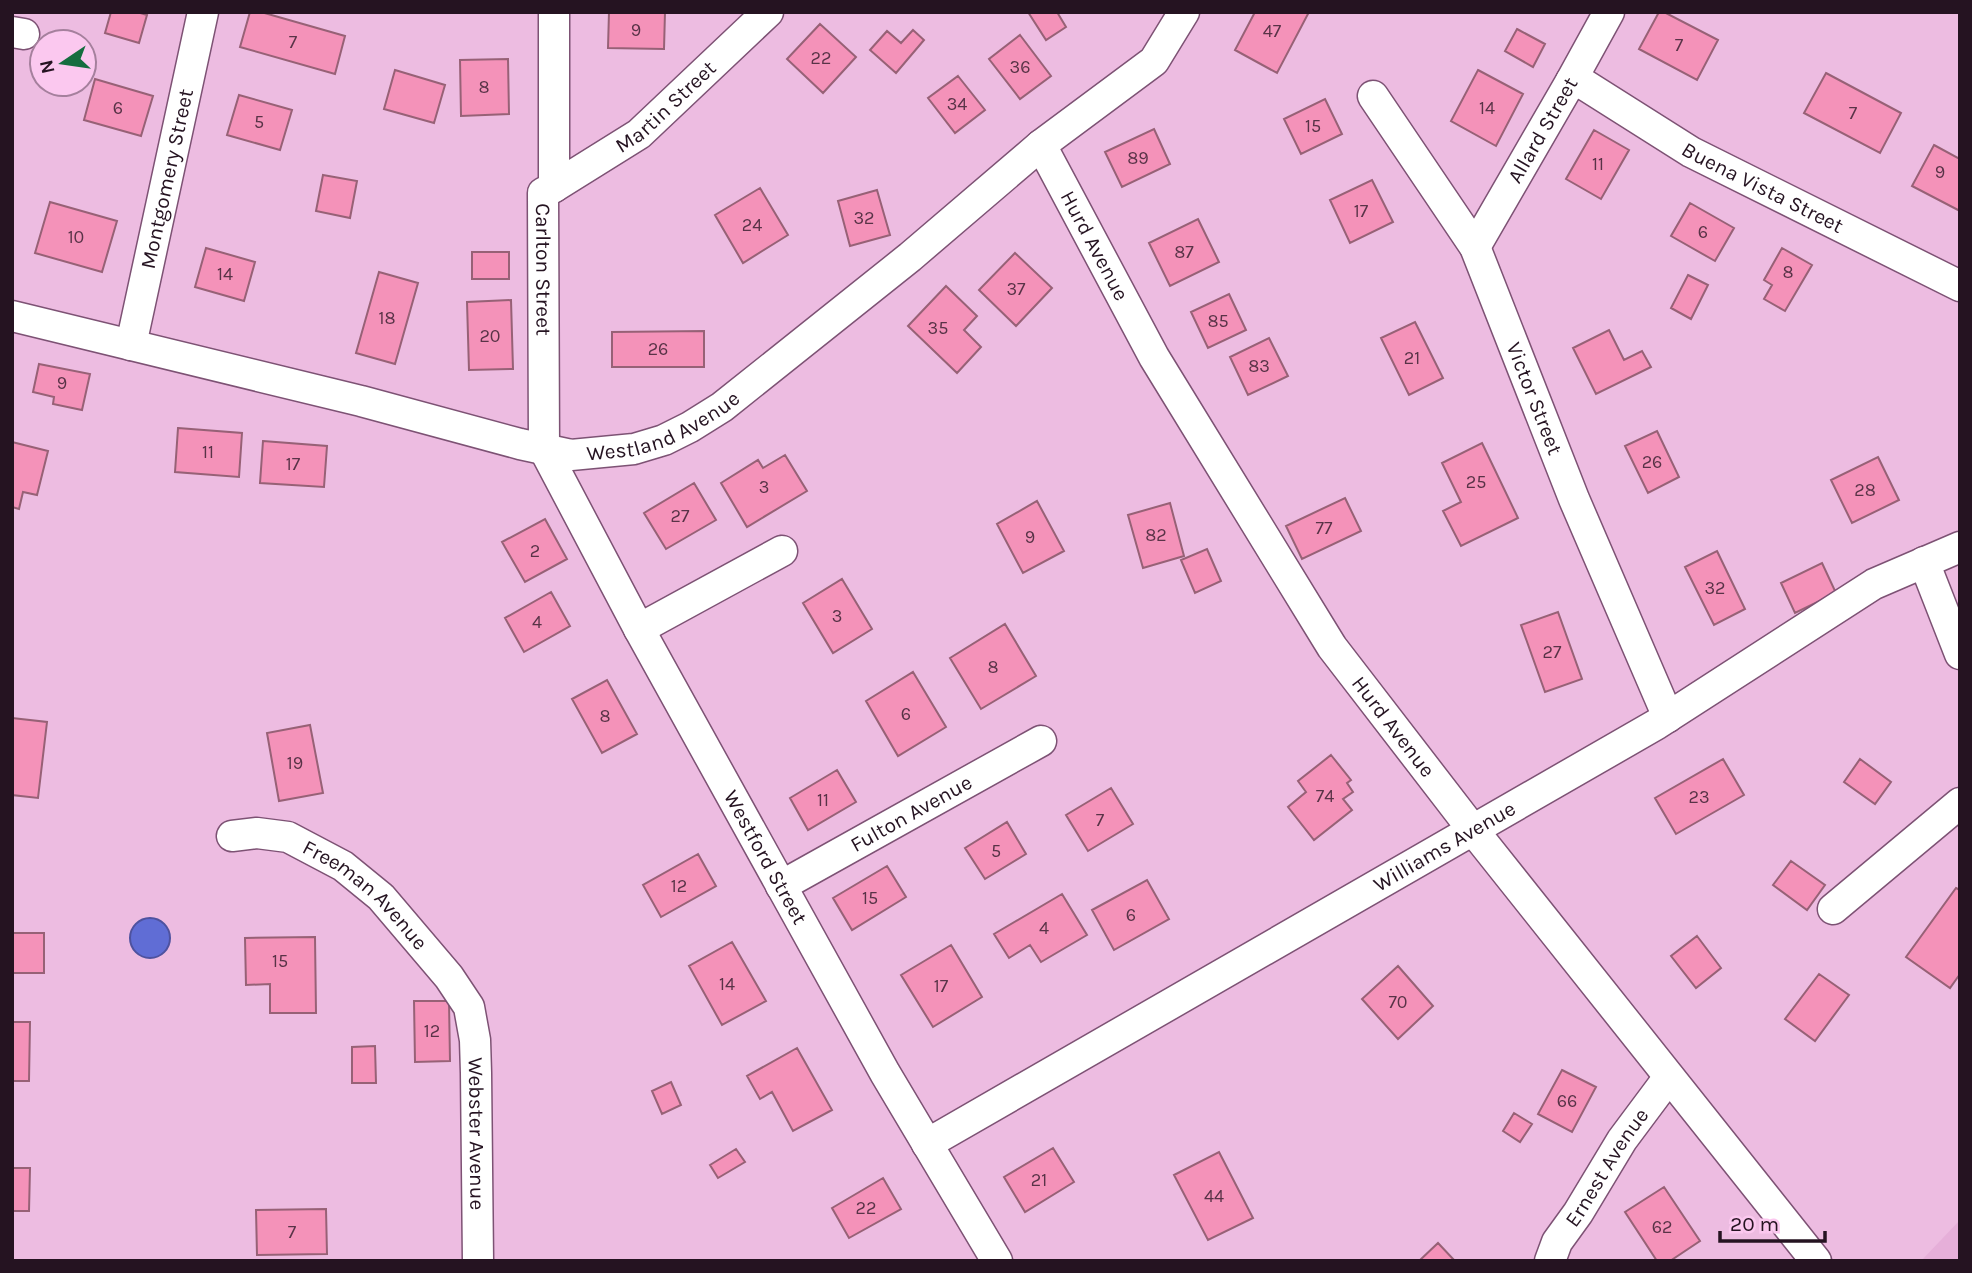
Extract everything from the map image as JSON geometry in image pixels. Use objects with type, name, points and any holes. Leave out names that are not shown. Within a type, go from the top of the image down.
[{"type":"street","name":"Montgomery Street","points":[[131,345],[203,12]]},
{"type":"street","name":"Carlton Street","points":[[544,449],[543,193],[554,187],[554,12]]},
{"type":"street","name":"Martin Street","points":[[554,187],[639,134],[768,12]]},
{"type":"street","name":"Westland Avenue","points":[[12,316],[571,455],[634,449],[664,440],[722,407],[910,257],[1041,145],[1154,61],[1184,12]]},
{"type":"street","name":"Allard Street","points":[[1475,247],[1609,12]]},
{"type":"street","name":"Buena Vista Street","points":[[1571,81],[1585,85],[1691,152],[1960,286]]},
{"type":"street","name":"Victor Street","points":[[1373,96],[1475,247],[1574,499],[1668,717]]},
{"type":"street","name":"Hurd Avenue","points":[[1041,145],[1154,357],[1332,648],[1473,830],[1816,1261]]},
{"type":"street","name":"Westford Street","points":[[544,449],[639,629],[885,1073],[997,1261]]},
{"type":"street","name":"Williams Avenue","points":[[927,1144],[1668,717],[1874,584],[1960,547]]},
{"type":"street","points":[[639,629],[782,551]]},
{"type":"street","points":[[1924,562],[1960,654]]},
{"type":"street","name":"Fulton Avenue","points":[[781,886],[1041,741]]},
{"type":"street","points":[[1833,909],[1960,803]]},
{"type":"street","name":"Freeman Avenue","points":[[232,836],[257,833],[288,837],[343,866],[381,897],[449,977],[470,1007]]},
{"type":"street","name":"Webster Avenue","points":[[470,1007],[475,1040],[478,1261]]},
{"type":"street","name":"Ernest Avenue","points":[[1550,1261],[1557,1242],[1578,1213],[1622,1140],[1670,1077]]},
{"type":"shaded area","points":[[1960,1220],[1960,1261],[1921,1261]]},
{"type":"water","points":[[150,918],[164,924],[170,938],[164,952],[150,958],[136,952],[130,938],[136,924]]},
{"type":"building","points":[[111,12],[137,12],[147,15],[139,43],[105,33]]},
{"type":"building","points":[[250,12],[261,12],[345,36],[335,74],[240,47]]},
{"type":"building","points":[[609,12],[665,12],[664,49],[608,48]]},
{"type":"building","points":[[1028,12],[1057,12],[1066,27],[1046,40]]},
{"type":"building","points":[[1255,12],[1309,12],[1277,73],[1235,50]]},
{"type":"building","points":[[1659,12],[1664,12],[1718,40],[1697,80],[1639,49]]},
{"type":"building","points":[[820,24],[856,57],[823,93],[787,59]]},
{"type":"building","points":[[1517,29],[1545,44],[1533,67],[1505,51]]},
{"type":"building","points":[[913,30],[924,40],[896,73],[870,50],[887,31],[901,43]]},
{"type":"building","points":[[1020,35],[1051,76],[1020,99],[989,59]]},
{"type":"building","points":[[508,59],[509,114],[461,116],[460,60]]},
{"type":"building","points":[[395,70],[445,85],[434,123],[384,109]]},
{"type":"building","points":[[1478,70],[1523,94],[1496,146],[1451,121]]},
{"type":"building","points":[[1826,73],[1901,113],[1880,153],[1804,113]]},
{"type":"building","points":[[958,76],[985,110],[955,133],[928,98]]},
{"type":"building","points":[[98,80],[153,96],[141,136],[84,120],[90,98],[98,98]]},
{"type":"building","points":[[239,95],[292,110],[280,150],[227,135]]},
{"type":"building","points":[[1325,99],[1342,134],[1301,154],[1284,119]]},
{"type":"building","points":[[1154,129],[1170,164],[1122,187],[1105,152]]},
{"type":"building","points":[[1594,130],[1629,150],[1601,199],[1566,179]]},
{"type":"building","points":[[1934,145],[1960,159],[1960,211],[1912,186]]},
{"type":"building","points":[[323,175],[357,181],[350,218],[316,211]]},
{"type":"building","points":[[1372,180],[1393,222],[1350,243],[1330,200]]},
{"type":"building","points":[[760,188],[788,235],[743,263],[715,215]]},
{"type":"building","points":[[877,190],[890,235],[850,246],[838,201]]},
{"type":"building","points":[[50,202],[117,221],[102,272],[35,253]]},
{"type":"building","points":[[1690,203],[1734,228],[1715,261],[1671,236]]},
{"type":"building","points":[[1198,219],[1219,262],[1170,286],[1149,243]]},
{"type":"building","points":[[206,248],[255,262],[244,301],[195,287]]},
{"type":"building","points":[[1782,248],[1812,265],[1785,311],[1764,299],[1772,285],[1764,280]]},
{"type":"building","points":[[472,252],[509,252],[509,279],[472,279]]},
{"type":"building","points":[[1015,253],[1052,288],[1016,326],[979,290]]},
{"type":"building","points":[[379,272],[418,283],[395,364],[356,353]]},
{"type":"building","points":[[1688,275],[1708,285],[1691,319],[1671,308]]},
{"type":"building","points":[[946,286],[977,316],[964,330],[981,347],[957,373],[908,326]]},
{"type":"building","points":[[1229,294],[1246,330],[1208,348],[1191,312]]},
{"type":"building","points":[[511,300],[513,369],[469,370],[467,302]]},
{"type":"building","points":[[1415,322],[1443,378],[1409,395],[1381,338]]},
{"type":"building","points":[[1609,330],[1624,360],[1642,351],[1651,367],[1596,394],[1573,348]]},
{"type":"building","points":[[704,331],[704,367],[612,367],[612,332]]},
{"type":"building","points":[[1269,338],[1288,376],[1248,395],[1230,357]]},
{"type":"building","points":[[39,364],[90,374],[82,410],[53,404],[54,397],[33,392]]},
{"type":"building","points":[[178,428],[242,433],[239,477],[175,472]]},
{"type":"building","points":[[1657,431],[1679,477],[1648,493],[1625,446]]},
{"type":"building","points":[[263,441],[327,446],[324,487],[260,483]]},
{"type":"building","points":[[12,442],[48,451],[37,495],[23,492],[19,509],[12,507]]},
{"type":"building","points":[[1482,443],[1518,518],[1461,546],[1443,511],[1461,502],[1442,463]]},
{"type":"building","points":[[785,455],[807,491],[747,527],[721,483],[758,460],[763,468]]},
{"type":"building","points":[[1878,457],[1899,500],[1852,523],[1831,480]]},
{"type":"building","points":[[694,483],[716,520],[666,549],[644,513]]},
{"type":"building","points":[[1345,498],[1361,531],[1302,559],[1286,526]]},
{"type":"building","points":[[1037,501],[1064,551],[1023,573],[997,524]]},
{"type":"building","points":[[1170,503],[1184,556],[1143,568],[1128,515]]},
{"type":"building","points":[[545,519],[567,559],[525,582],[502,542]]},
{"type":"building","points":[[1207,549],[1221,581],[1195,593],[1181,560]]},
{"type":"building","points":[[1717,551],[1745,609],[1714,625],[1685,567]]},
{"type":"building","points":[[1822,563],[1836,593],[1795,613],[1781,583]]},
{"type":"building","points":[[842,579],[872,629],[833,653],[803,603]]},
{"type":"building","points":[[551,592],[570,626],[524,652],[505,618]]},
{"type":"building","points":[[1558,612],[1582,679],[1545,692],[1521,625]]},
{"type":"building","points":[[1005,624],[1036,676],[981,709],[950,658]]},
{"type":"building","points":[[913,672],[946,727],[898,756],[866,701]]},
{"type":"building","points":[[607,680],[637,734],[602,753],[572,699]]},
{"type":"building","points":[[12,718],[47,722],[38,798],[12,795]]},
{"type":"building","points":[[310,725],[323,793],[279,801],[267,733]]},
{"type":"building","points":[[1331,755],[1351,780],[1347,783],[1353,792],[1343,799],[1352,810],[1314,840],[1288,807],[1306,792],[1298,781]]},
{"type":"building","points":[[1723,759],[1744,795],[1676,834],[1655,798]]},
{"type":"building","points":[[1860,759],[1891,782],[1875,804],[1844,782]]},
{"type":"building","points":[[837,770],[856,802],[808,830],[790,798]]},
{"type":"building","points":[[1111,788],[1133,824],[1088,851],[1066,815]]},
{"type":"building","points":[[1007,822],[1026,854],[985,879],[965,848]]},
{"type":"building","points":[[698,854],[716,886],[661,917],[643,885]]},
{"type":"building","points":[[1791,861],[1825,885],[1807,910],[1773,885]]},
{"type":"building","points":[[887,866],[906,897],[852,930],[833,898]]},
{"type":"building","points":[[1147,880],[1169,919],[1114,950],[1092,910]]},
{"type":"building","points":[[1956,888],[1960,890],[1960,974],[1950,988],[1906,957]]},
{"type":"building","points":[[1062,894],[1087,935],[1041,962],[1030,945],[1009,958],[994,934]]},
{"type":"building","points":[[12,933],[44,933],[44,973],[12,973]]},
{"type":"building","points":[[1697,936],[1721,968],[1696,988],[1671,956]]},
{"type":"building","points":[[315,937],[316,1013],[270,1013],[270,984],[246,985],[245,938]]},
{"type":"building","points":[[732,942],[766,1001],[722,1025],[689,966]]},
{"type":"building","points":[[951,945],[982,997],[933,1027],[901,975]]},
{"type":"building","points":[[1398,966],[1433,1006],[1398,1039],[1362,999]]},
{"type":"building","points":[[1819,974],[1849,995],[1815,1041],[1785,1019]]},
{"type":"building","points":[[414,1001],[449,1001],[450,1061],[415,1062]]},
{"type":"building","points":[[12,1022],[30,1022],[29,1081],[12,1081]]},
{"type":"building","points":[[375,1046],[376,1083],[352,1083],[352,1047]]},
{"type":"building","points":[[797,1048],[832,1110],[793,1131],[772,1092],[760,1099],[747,1076]]},
{"type":"building","points":[[1562,1070],[1596,1087],[1572,1132],[1538,1114]]},
{"type":"building","points":[[671,1082],[681,1105],[662,1114],[652,1091]]},
{"type":"building","points":[[1514,1113],[1532,1124],[1520,1142],[1503,1131]]},
{"type":"building","points":[[1053,1148],[1074,1182],[1025,1212],[1004,1177]]},
{"type":"building","points":[[736,1149],[745,1162],[718,1178],[710,1165]]},
{"type":"building","points":[[1219,1152],[1253,1218],[1208,1240],[1174,1175]]},
{"type":"building","points":[[12,1168],[30,1168],[29,1211],[12,1211]]},
{"type":"building","points":[[883,1178],[901,1209],[849,1238],[832,1208]]},
{"type":"building","points":[[1664,1187],[1700,1241],[1670,1261],[1657,1261],[1625,1212]]},
{"type":"building","points":[[326,1209],[327,1254],[257,1255],[256,1210]]},
{"type":"building","points":[[1438,1243],[1455,1261],[1419,1261]]}]
